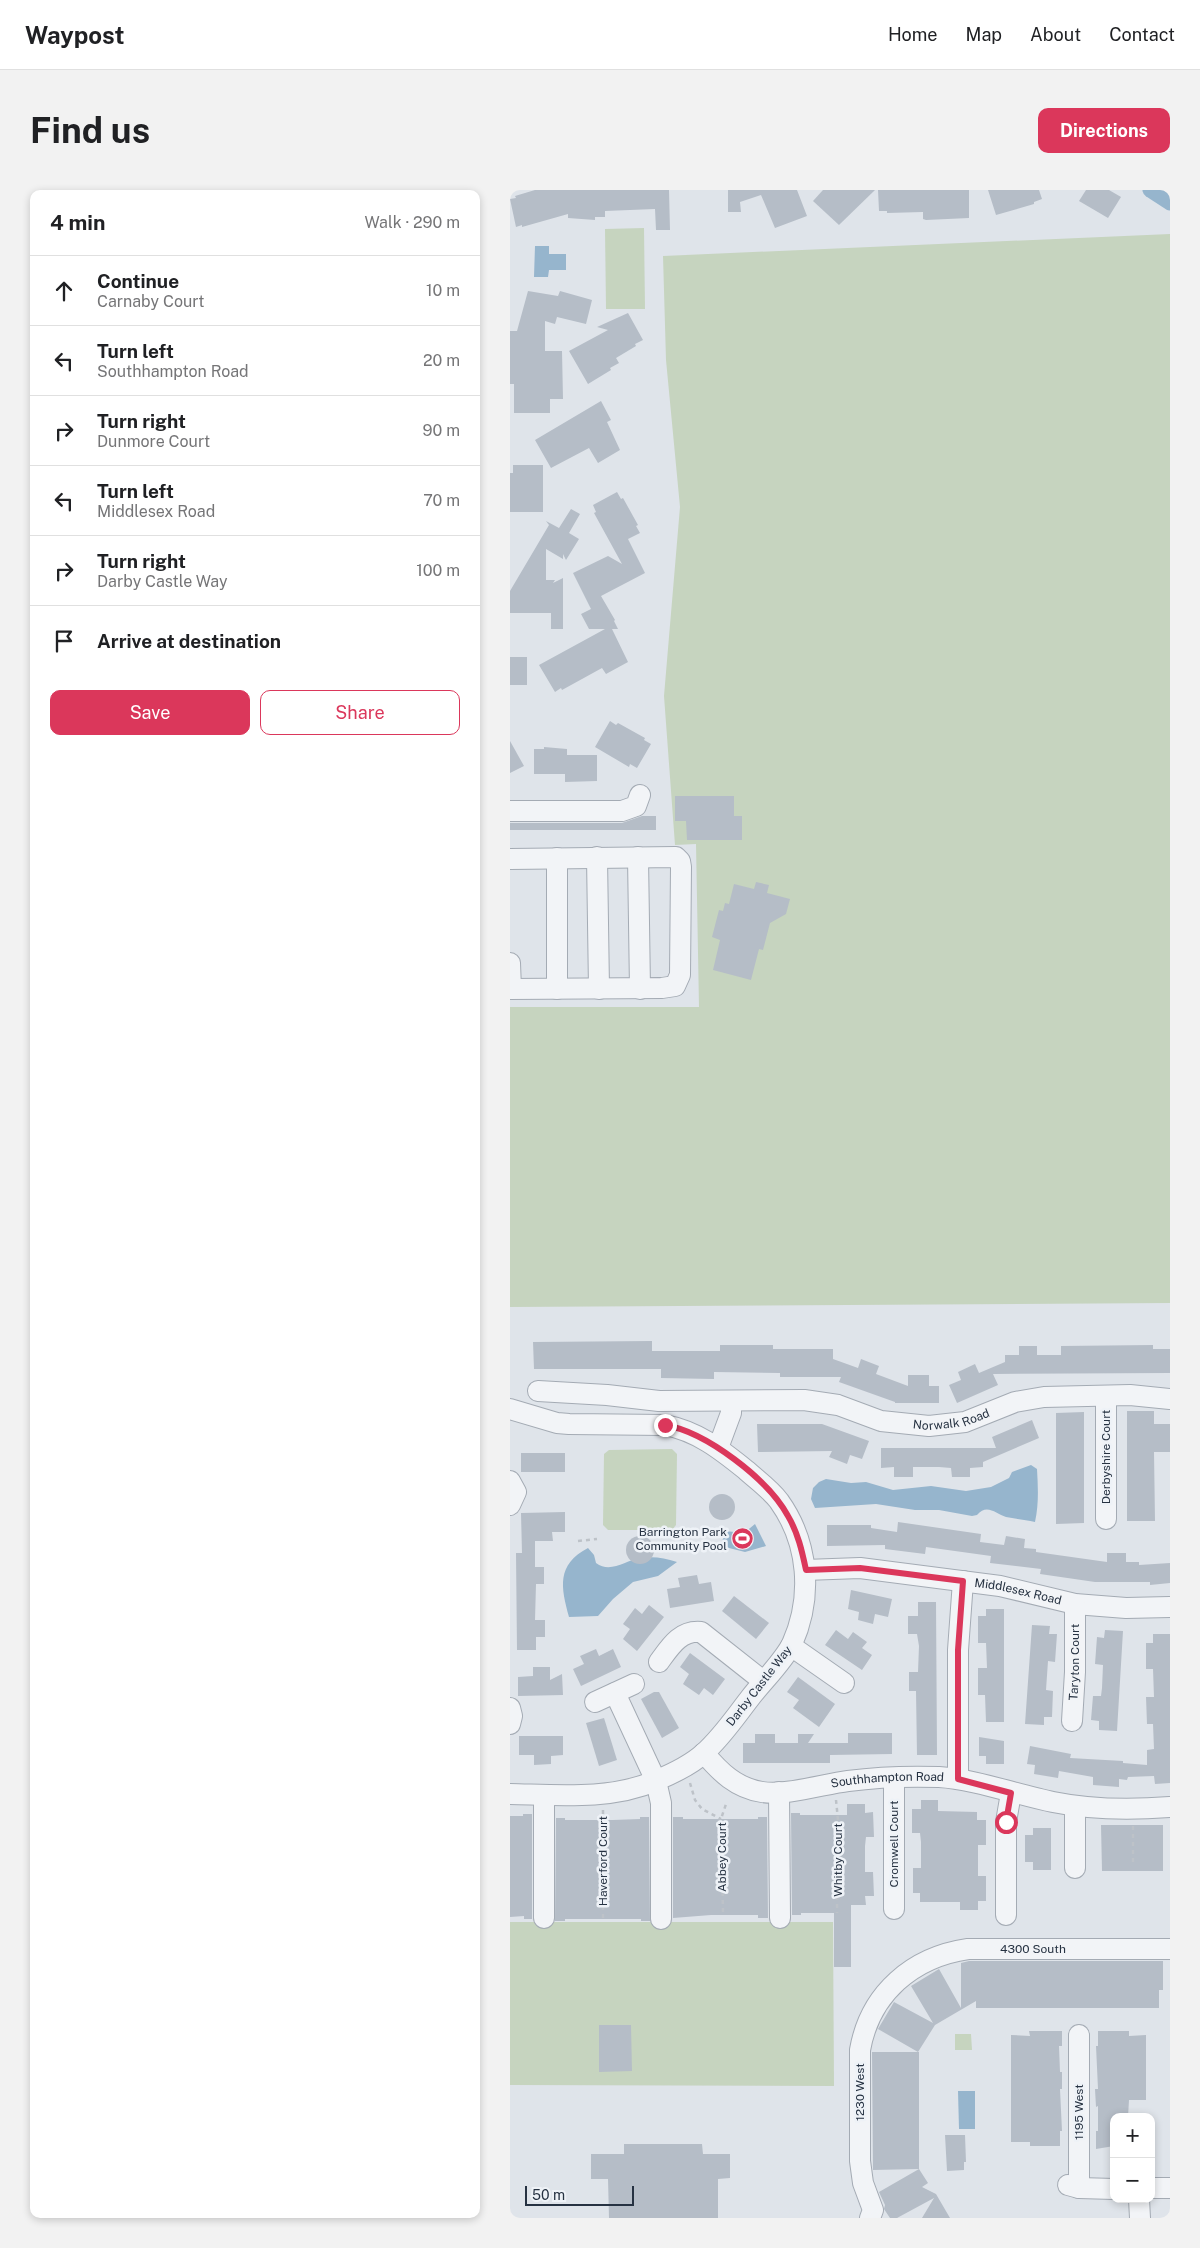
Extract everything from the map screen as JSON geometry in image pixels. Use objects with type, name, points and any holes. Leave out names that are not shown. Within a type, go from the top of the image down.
[{"type":"street","points":[[510,811],[622,811],[636,806],[640,796]]},
{"type":"street","points":[[638,857],[640,988]]},
{"type":"street","points":[[557,858],[557,989]]},
{"type":"street","points":[[597,858],[599,989]]},
{"type":"street","points":[[510,859],[676,858],[680,861],[681,867],[679,980],[675,986],[599,989],[510,989],[510,963]]},
{"type":"street","name":"Norwalk Road","points":[[538,1391],[659,1401],[804,1400],[838,1405],[882,1421],[929,1426],[965,1422],[1030,1399],[1130,1395],[1170,1400]]},
{"type":"street","name":"Derbyshire Court","points":[[1106,1396],[1106,1519]]},
{"type":"street","points":[[620,1397],[620,1424]]},
{"type":"street","points":[[718,1448],[731,1413],[731,1401]]},
{"type":"street","name":"Darby Castle Way","points":[[510,1409],[557,1423],[665,1425],[680,1428],[703,1438],[766,1486],[778,1500],[796,1532],[806,1570],[801,1613],[791,1646],[704,1753],[677,1771],[656,1781],[628,1790],[603,1794],[510,1794]]},
{"type":"street","points":[[510,1481],[516,1492],[510,1505]]},
{"type":"street","name":"Middlesex Road","points":[[806,1570],[860,1568],[1000,1586],[1075,1604],[1126,1608],[1170,1607]]},
{"type":"street","points":[[958,1779],[958,1650],[963,1581]]},
{"type":"street","name":"Taryton Court","points":[[1072,1721],[1075,1672],[1075,1604]]},
{"type":"street","points":[[659,1662],[678,1638],[690,1632],[702,1632],[763,1681]]},
{"type":"street","points":[[791,1646],[844,1683]]},
{"type":"street","points":[[595,1702],[634,1684]]},
{"type":"street","points":[[615,1693],[656,1781],[661,1803],[661,1919]]},
{"type":"street","points":[[510,1708],[512,1716],[510,1724]]},
{"type":"street","name":"Southhampton Road","points":[[704,1753],[717,1768],[738,1785],[764,1793],[850,1780],[894,1778],[958,1779],[1011,1793],[1075,1806],[1117,1809],[1170,1807]]},
{"type":"street","name":"Cromwell Court","points":[[894,1778],[894,1909]]},
{"type":"street","points":[[779,1792],[780,1918]]},
{"type":"street","points":[[1006,1915],[1006,1822],[1011,1793]]},
{"type":"street","points":[[544,1795],[544,1918]]},
{"type":"street","points":[[1075,1806],[1075,1868]]},
{"type":"street","name":"4300 South","points":[[902,1976],[947,1952],[968,1949],[1170,1949]]},
{"type":"street","name":"1230 West","points":[[874,2215],[863,2183],[860,2160],[860,2050],[863,2032],[878,2004],[886,1991],[902,1976]]},
{"type":"street","name":"1195 West","points":[[1079,2035],[1074,2186],[1110,2188]]},
{"type":"street","points":[[1155,2188],[1170,2188]]},
{"type":"street","points":[[1140,2203],[1140,2218]]},
{"type":"path","points":[[578,1541],[596,1539]]},
{"type":"path","points":[[687,1777],[695,1800],[702,1809],[721,1819]]},
{"type":"path","name":"Haverford Court","points":[[603,1804],[603,1919]]},
{"type":"path","name":"Abbey Court","points":[[723,1912],[721,1819],[726,1804]]},
{"type":"path","name":"Whitby Court","points":[[837,1807],[837,1913]]},
{"type":"path","points":[[1133,1820],[1133,1862]]},
{"type":"green space","points":[[644,228],[645,309],[606,309],[605,229]]},
{"type":"green space","points":[[1170,234],[1170,1303],[510,1307],[510,1007],[699,1007],[696,844],[675,845],[664,696],[680,507],[666,360],[663,256]]},
{"type":"green space","points":[[672,1449],[677,1454],[676,1525],[672,1530],[608,1530],[603,1525],[604,1454],[609,1450]]},
{"type":"green space","points":[[510,1922],[833,1922],[834,2086],[510,2085]]},
{"type":"green space","points":[[955,2034],[971,2034],[972,2050],[955,2050]]},
{"type":"water","points":[[535,246],[549,246],[549,254],[566,254],[566,270],[549,270],[548,277],[534,277]]},
{"type":"water","points":[[1031,1465],[1037,1469],[1038,1502],[1035,1522],[1006,1517],[992,1510],[984,1510],[972,1516],[939,1510],[915,1510],[876,1504],[815,1508],[811,1499],[813,1488],[819,1482],[826,1479],[851,1483],[866,1482],[893,1490],[931,1486],[966,1491],[991,1487],[1009,1478],[1012,1472]]},
{"type":"water","name":"Barrington Park Community Pool","points":[[755,1524],[766,1546],[745,1552],[721,1546],[725,1531],[744,1533]]},
{"type":"water","points":[[588,1548],[594,1555],[596,1563],[607,1567],[646,1557],[668,1559],[677,1562],[658,1576],[633,1582],[613,1599],[598,1616],[569,1617],[563,1586],[566,1569],[570,1562]]},
{"type":"water","points":[[958,2091],[975,2091],[975,2129],[959,2129]]},
{"type":"building","points":[[535,190],[669,190],[670,230],[656,230],[655,209],[605,211],[605,217],[595,217],[595,220],[568,218],[568,214],[516,227],[510,199]]},
{"type":"building","points":[[728,190],[797,190],[807,216],[775,228],[761,195],[740,202],[741,212],[728,212]]},
{"type":"building","points":[[823,190],[875,190],[839,225],[813,201]]},
{"type":"building","points":[[878,190],[969,190],[969,218],[926,220],[923,219],[923,212],[887,213],[887,211],[879,211]]},
{"type":"building","points":[[988,190],[1039,190],[1042,199],[1034,202],[1034,204],[996,215]]},
{"type":"building","points":[[1086,190],[1109,190],[1121,197],[1108,218],[1079,201]]},
{"type":"building","points":[[528,291],[558,296],[560,291],[592,300],[586,324],[557,317],[555,324],[545,321],[545,351],[562,351],[563,399],[550,399],[550,413],[514,413],[514,384],[510,384],[510,331],[517,331]]},
{"type":"building","points":[[628,313],[643,340],[616,358],[619,363],[610,368],[611,370],[588,384],[569,351],[608,330],[597,327]]},
{"type":"building","points":[[601,401],[611,420],[607,422],[620,450],[598,463],[589,448],[551,468],[535,440]]},
{"type":"building","points":[[513,465],[543,465],[543,512],[510,512],[510,473],[513,473]]},
{"type":"building","points":[[617,492],[621,499],[623,498],[638,525],[636,526],[640,533],[628,539],[645,573],[601,596],[615,620],[618,629],[612,629],[628,662],[606,674],[602,668],[555,692],[539,665],[605,629],[589,629],[581,614],[591,609],[573,573],[608,556],[622,564],[594,513],[596,512],[593,505]]},
{"type":"building","points":[[571,509],[580,514],[569,533],[579,539],[566,560],[563,554],[563,559],[546,549],[546,580],[555,580],[553,583],[563,578],[563,629],[551,629],[551,613],[510,613],[510,591],[549,525],[546,521],[559,528]]},
{"type":"building","points":[[510,657],[527,657],[527,685],[510,685]]},
{"type":"building","points":[[610,721],[616,725],[618,723],[645,738],[644,740],[651,744],[637,768],[630,764],[629,767],[595,747]]},
{"type":"building","points":[[510,741],[524,766],[510,773]]},
{"type":"building","points":[[544,747],[567,749],[567,755],[597,755],[597,781],[565,782],[565,774],[534,774],[534,749],[544,749]]},
{"type":"building","points":[[675,796],[734,796],[734,816],[742,816],[742,840],[687,840],[686,821],[675,821]]},
{"type":"building","points":[[642,816],[656,816],[656,830],[510,830],[510,823],[622,823]]},
{"type":"building","points":[[756,882],[769,885],[767,893],[790,899],[786,914],[770,923],[763,950],[759,949],[751,980],[713,970],[720,940],[712,937],[719,910],[723,911],[725,903],[729,904],[734,884],[754,889]]},
{"type":"building","points":[[652,1341],[652,1351],[720,1351],[720,1345],[773,1345],[773,1349],[833,1349],[833,1359],[858,1368],[861,1359],[879,1366],[876,1374],[908,1386],[908,1375],[929,1375],[929,1386],[939,1386],[939,1403],[895,1403],[839,1382],[841,1377],[780,1377],[780,1373],[714,1372],[714,1379],[661,1378],[661,1369],[534,1369],[533,1342]]},
{"type":"building","points":[[1153,1345],[1153,1349],[1170,1349],[1170,1373],[993,1374],[998,1385],[957,1403],[949,1385],[961,1380],[958,1372],[975,1364],[979,1373],[1005,1362],[1005,1355],[1019,1355],[1019,1346],[1037,1346],[1037,1355],[1061,1355],[1061,1346]]},
{"type":"building","points":[[1127,1411],[1154,1411],[1154,1424],[1170,1424],[1170,1452],[1154,1452],[1155,1521],[1127,1521]]},
{"type":"building","points":[[1084,1412],[1084,1523],[1056,1524],[1056,1413]]},
{"type":"building","points":[[1032,1420],[1039,1438],[983,1462],[983,1467],[970,1468],[970,1477],[952,1477],[951,1468],[913,1467],[913,1477],[894,1477],[894,1467],[881,1468],[881,1448],[996,1448],[992,1437]]},
{"type":"building","points":[[757,1424],[822,1424],[869,1441],[862,1459],[850,1455],[847,1464],[829,1457],[832,1451],[758,1452]]},
{"type":"building","points":[[521,1453],[565,1453],[565,1472],[521,1472]]},
{"type":"building","points":[[722,1494],[731,1498],[735,1507],[731,1516],[722,1520],[713,1516],[709,1507],[713,1498]]},
{"type":"building","points":[[565,1512],[565,1532],[552,1532],[553,1541],[535,1541],[535,1567],[544,1567],[544,1584],[536,1584],[535,1620],[545,1620],[545,1637],[536,1637],[536,1650],[517,1650],[516,1553],[522,1553],[521,1513]]},
{"type":"building","points":[[898,1522],[981,1534],[980,1542],[1004,1545],[1006,1536],[1025,1539],[1024,1548],[1036,1549],[1036,1552],[1107,1562],[1107,1553],[1126,1553],[1126,1562],[1139,1562],[1139,1565],[1170,1563],[1170,1583],[1150,1585],[1150,1582],[1095,1582],[1040,1574],[1041,1569],[990,1563],[991,1556],[926,1547],[925,1554],[885,1549],[885,1545],[827,1546],[827,1525],[871,1525],[871,1528],[897,1532]]},
{"type":"building","points":[[640,1536],[650,1540],[654,1550],[650,1560],[640,1564],[630,1560],[626,1550],[630,1540]]},
{"type":"building","points":[[697,1575],[699,1584],[711,1582],[714,1601],[670,1608],[667,1589],[680,1587],[678,1578]]},
{"type":"building","points":[[851,1590],[892,1599],[888,1617],[875,1614],[873,1624],[858,1620],[859,1612],[848,1609]]},
{"type":"building","points":[[734,1596],[769,1623],[756,1639],[722,1611]]},
{"type":"building","points":[[918,1602],[936,1602],[937,1755],[917,1755],[916,1691],[909,1691],[909,1672],[918,1672],[919,1646],[917,1634],[908,1634],[908,1616],[918,1616]]},
{"type":"building","points":[[649,1605],[664,1617],[637,1651],[623,1639],[630,1629],[623,1624],[635,1608],[642,1614]]},
{"type":"building","points":[[986,1609],[1004,1609],[1004,1722],[986,1722],[985,1695],[978,1695],[978,1668],[987,1668],[986,1643],[978,1643],[978,1616],[986,1616]]},
{"type":"building","points":[[1032,1625],[1050,1626],[1049,1634],[1057,1634],[1055,1662],[1048,1661],[1046,1690],[1053,1691],[1052,1717],[1044,1717],[1044,1725],[1025,1724]]},
{"type":"building","points":[[836,1630],[848,1639],[853,1632],[867,1642],[862,1648],[872,1655],[862,1670],[825,1645]]},
{"type":"building","points":[[1105,1630],[1123,1631],[1117,1731],[1099,1730],[1099,1721],[1091,1720],[1093,1696],[1101,1696],[1102,1688],[1103,1665],[1095,1664],[1097,1637],[1104,1638]]},
{"type":"building","points":[[1153,1634],[1170,1634],[1170,1783],[1155,1784],[1154,1776],[1128,1777],[1127,1780],[1119,1779],[1119,1787],[1093,1785],[1093,1777],[1059,1771],[1058,1778],[1034,1774],[1035,1765],[1027,1764],[1030,1746],[1071,1754],[1070,1758],[1123,1761],[1123,1763],[1147,1765],[1147,1750],[1154,1749],[1153,1724],[1147,1724],[1146,1697],[1154,1697],[1153,1669],[1146,1669],[1146,1643],[1153,1643]]},
{"type":"building","points":[[596,1649],[599,1656],[613,1649],[621,1667],[581,1686],[573,1669],[584,1664],[580,1656]]},
{"type":"building","points":[[690,1653],[725,1679],[713,1695],[704,1688],[699,1695],[683,1684],[689,1674],[680,1667]]},
{"type":"building","points":[[533,1667],[550,1667],[550,1680],[562,1674],[563,1695],[518,1696],[518,1677],[533,1676]]},
{"type":"building","points":[[798,1677],[835,1704],[819,1727],[793,1708],[799,1700],[787,1692]]},
{"type":"building","points":[[654,1692],[659,1692],[679,1728],[662,1738],[641,1699]]},
{"type":"building","points":[[604,1718],[617,1760],[599,1766],[586,1723]]},
{"type":"building","points":[[848,1733],[892,1733],[892,1754],[830,1755],[830,1763],[743,1763],[743,1743],[755,1743],[755,1734],[775,1734],[775,1743],[798,1743],[798,1734],[814,1734],[808,1743],[848,1743]]},
{"type":"building","points":[[519,1736],[563,1736],[563,1755],[551,1756],[551,1764],[534,1765],[534,1755],[519,1755]]},
{"type":"building","points":[[979,1737],[1004,1741],[1004,1764],[986,1764],[986,1756],[979,1756]]},
{"type":"building","points":[[921,1800],[938,1800],[938,1811],[977,1812],[977,1820],[986,1820],[986,1845],[978,1845],[978,1876],[986,1876],[986,1901],[978,1901],[978,1910],[960,1910],[960,1902],[920,1902],[920,1893],[913,1893],[913,1868],[921,1868],[921,1842],[920,1833],[912,1833],[912,1809],[921,1809]]},
{"type":"building","points":[[847,1804],[865,1804],[865,1813],[873,1812],[874,1837],[866,1837],[865,1872],[873,1872],[874,1896],[865,1896],[866,1905],[851,1905],[851,1967],[834,1967],[834,1913],[801,1913],[801,1915],[792,1915],[791,1813],[800,1813],[800,1815],[847,1815]]},
{"type":"building","points":[[523,1814],[532,1814],[532,1919],[524,1919],[524,1916],[510,1917],[510,1816],[523,1816]]},
{"type":"building","points":[[640,1817],[649,1817],[650,1921],[641,1921],[641,1919],[565,1919],[565,1921],[555,1921],[556,1818],[565,1818],[565,1820],[613,1820],[640,1819]]},
{"type":"building","points":[[673,1817],[683,1817],[683,1819],[758,1819],[758,1817],[767,1817],[768,1918],[758,1918],[758,1915],[711,1915],[673,1918]]},
{"type":"building","points":[[1101,1825],[1163,1825],[1163,1871],[1102,1871]]},
{"type":"building","points":[[1033,1828],[1051,1828],[1051,1870],[1033,1870],[1033,1862],[1025,1862],[1025,1835],[1033,1835]]},
{"type":"building","points":[[969,1961],[1163,1961],[1163,1990],[1159,1990],[1159,2008],[976,2008],[976,2001],[935,2025],[918,2052],[878,2029],[894,2002],[933,2023],[911,1986],[939,1969],[961,2008],[961,1963]]},
{"type":"building","points":[[599,2025],[631,2025],[632,2071],[599,2072]]},
{"type":"building","points":[[1029,2031],[1062,2031],[1062,2046],[1059,2046],[1060,2072],[1062,2072],[1062,2089],[1060,2089],[1062,2131],[1060,2131],[1060,2146],[1030,2146],[1030,2142],[1011,2142],[1011,2035],[1030,2036]]},
{"type":"building","points":[[1098,2031],[1129,2031],[1129,2036],[1146,2035],[1146,2100],[1129,2100],[1128,2113],[1110,2113],[1110,2147],[1096,2149],[1098,2106],[1096,2107],[1095,2089],[1098,2089],[1096,2046],[1098,2046]]},
{"type":"building","points":[[872,2052],[919,2052],[919,2169],[873,2170]]},
{"type":"building","points":[[945,2135],[965,2135],[966,2162],[964,2162],[964,2170],[947,2171]]},
{"type":"building","points":[[624,2144],[702,2144],[703,2154],[730,2154],[730,2178],[718,2179],[718,2218],[609,2218],[608,2179],[591,2179],[591,2154],[624,2154]]},
{"type":"building","points":[[919,2169],[928,2183],[922,2187],[936,2194],[950,2218],[922,2218],[934,2198],[897,2218],[890,2218],[884,2209],[885,2205],[879,2192]]},
{"type":"waterway","points":[[1150,190],[1170,203]]},
{"type":"place","name":"Barrington Park Community Pool","points":[[743,1539]]},
{"type":"route","points":[[665,1425],[680,1428],[703,1438],[766,1486],[788,1515],[796,1532],[806,1570],[860,1568],[963,1581],[958,1626],[958,1779],[1011,1793],[1006,1822]]}]
